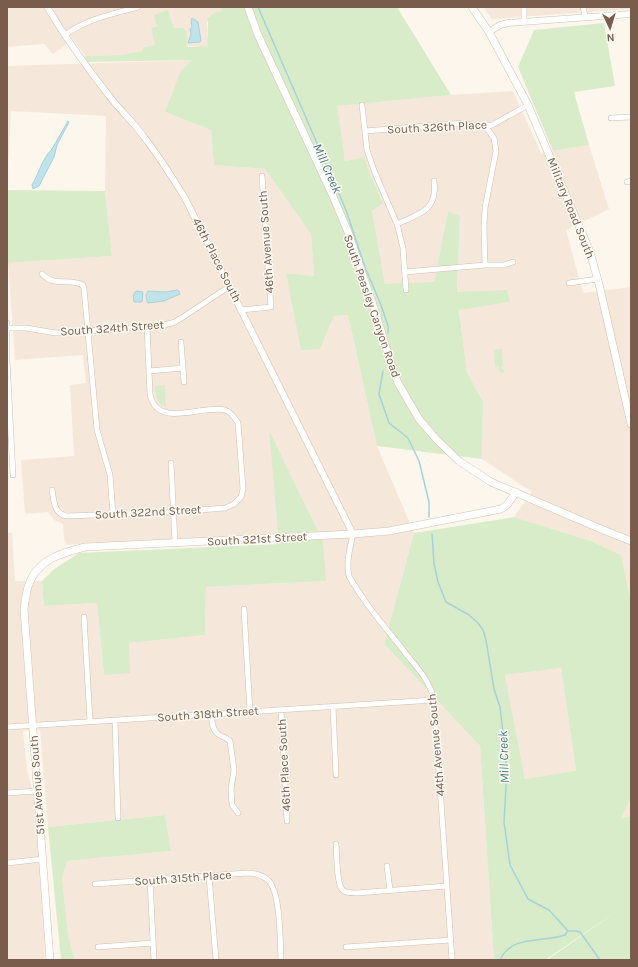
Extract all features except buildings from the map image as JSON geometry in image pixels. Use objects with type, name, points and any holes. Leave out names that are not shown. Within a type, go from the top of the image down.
[{"type":"main road","name":"South Peasley Canyon Road","points":[[248,7],[258,35],[332,194],[348,232],[398,383],[419,419],[437,440],[459,461],[492,482],[631,541]]},
{"type":"main road","name":"Military Road South","points":[[472,7],[489,32],[528,105],[590,252],[598,279],[631,422]]},
{"type":"main road","name":"South 321st Street","points":[[24,609],[28,586],[40,567],[56,555],[85,547],[389,531],[501,509],[507,505],[516,492]]},
{"type":"main road","name":"51st Avenue South","points":[[24,609],[50,960]]},
{"type":"street","name":"46th Place South","points":[[47,7],[65,35],[102,86],[144,136],[167,167],[185,198],[230,286],[353,534]]},
{"type":"street","points":[[65,35],[83,24],[138,7]]},
{"type":"street","points":[[524,7],[524,22]]},
{"type":"street","points":[[583,7],[584,16]]},
{"type":"street","points":[[489,32],[500,25],[508,23],[584,16],[631,14]]},
{"type":"street","points":[[362,105],[367,150],[375,173],[397,224],[403,248],[406,290]]},
{"type":"street","name":"South 326th Place","points":[[365,131],[450,124],[476,126],[492,125],[528,105]]},
{"type":"street","points":[[610,118],[631,117]]},
{"type":"street","points":[[485,126],[494,138],[496,150],[485,208],[485,265]]},
{"type":"street","name":"46th Avenue South","points":[[241,310],[271,308],[262,176]]},
{"type":"street","points":[[397,224],[426,211],[430,207],[435,185],[434,181]]},
{"type":"street","points":[[405,272],[485,265],[504,265],[513,262]]},
{"type":"street","points":[[42,274],[53,282],[71,282],[83,286],[84,289],[97,430],[110,475],[113,514]]},
{"type":"street","points":[[569,283],[598,279]]},
{"type":"street","name":"South 324th Street","points":[[7,328],[26,328],[56,332],[161,326],[175,322],[230,286]]},
{"type":"street","points":[[7,323],[7,360],[13,475]]},
{"type":"street","points":[[147,327],[149,370],[182,368]]},
{"type":"street","points":[[181,342],[184,382]]},
{"type":"street","name":"South 322nd Street","points":[[52,490],[56,510],[67,516],[173,512],[224,508],[239,500],[243,489],[238,423],[233,415],[224,410],[165,413],[159,410],[152,400],[149,370]]},
{"type":"street","points":[[170,463],[175,542]]},
{"type":"street","name":"44th Avenue South","points":[[353,534],[347,568],[349,576],[379,619],[427,680],[432,690],[434,700],[452,960]]},
{"type":"street","points":[[244,610],[250,712]]},
{"type":"street","points":[[84,618],[90,721]]},
{"type":"street","name":"South 318th Street","points":[[7,727],[434,700]]},
{"type":"street","points":[[333,707],[336,775]]},
{"type":"street","name":"46th Place South","points":[[281,710],[288,821]]},
{"type":"street","points":[[211,714],[214,730],[230,741],[234,770],[231,789],[232,805],[238,813]]},
{"type":"street","points":[[115,720],[118,818]]},
{"type":"street","points":[[7,793],[37,790]]},
{"type":"street","points":[[336,844],[339,881],[343,890],[348,892],[357,893],[447,886]]},
{"type":"street","points":[[7,863],[43,859]]},
{"type":"street","points":[[387,866],[390,890]]},
{"type":"street","name":"South 315th Place","points":[[96,884],[254,873],[268,880],[275,891],[281,960]]},
{"type":"street","points":[[209,876],[216,960]]},
{"type":"street","points":[[150,880],[154,960]]},
{"type":"street","points":[[346,947],[451,940]]},
{"type":"street","points":[[98,947],[153,943]]},
{"type":"shaded area","points":[[7,7],[47,7],[70,42],[53,54],[44,44],[7,47]]},
{"type":"shaded area","points":[[49,7],[220,7],[222,11],[207,19],[207,47],[186,46],[183,28],[174,28],[168,10],[157,26],[151,28],[156,45],[143,47],[143,51],[119,55],[85,56]]},
{"type":"shaded area","points":[[483,7],[631,7],[631,9],[492,19]]},
{"type":"shaded area","points":[[193,60],[165,112],[211,130],[214,165],[265,169],[311,234],[314,276],[286,273],[320,349],[334,316],[348,315],[377,446],[414,533],[384,644],[480,746],[494,960],[75,960],[68,934],[62,878],[67,861],[171,851],[165,815],[48,827],[40,730],[23,731],[27,770],[40,819],[45,960],[7,960],[7,533],[12,533],[15,581],[42,581],[44,606],[97,603],[104,675],[128,643],[205,635],[206,587],[326,581],[278,534],[68,545],[64,540],[63,524],[54,520],[48,512],[25,514],[21,460],[74,456],[70,385],[86,383],[83,355],[15,360],[8,263],[112,256],[105,191],[106,116],[11,111],[7,190],[7,66]]},
{"type":"shaded area","points":[[513,91],[541,153],[589,145],[609,209],[566,230],[583,293],[631,287],[631,602],[621,555],[591,541],[514,517],[532,492],[482,459],[483,402],[467,372],[459,309],[510,302],[457,292],[460,216],[448,213],[434,283],[385,285],[372,211],[383,202],[368,169],[365,157],[345,161],[336,106],[451,95]]},
{"type":"shaded area","points":[[561,668],[576,772],[525,779],[505,675]]},
{"type":"shaded area","points":[[631,790],[631,816],[614,819]]},
{"type":"green space","points":[[220,7],[397,7],[451,95],[337,106],[345,161],[365,157],[368,169],[383,203],[372,211],[385,284],[434,282],[448,212],[460,216],[457,292],[507,290],[510,302],[459,310],[467,372],[483,402],[482,459],[377,446],[348,315],[334,316],[320,349],[301,350],[286,273],[314,276],[311,234],[265,169],[214,165],[211,130],[165,112],[180,73],[192,60],[87,62],[85,56],[119,55],[143,51],[143,47],[155,45],[151,28],[157,26],[154,15],[168,10],[174,28],[183,28],[187,33],[186,46],[207,46],[207,19],[214,13],[222,11]]},
{"type":"green space","points":[[604,23],[615,86],[574,92],[589,145],[553,151],[518,67],[534,30]]},
{"type":"green space","points":[[7,190],[105,191],[112,256],[7,263]]},
{"type":"green space","points":[[502,349],[503,366],[495,367],[494,350]]},
{"type":"green space","points":[[500,366],[505,371],[502,374],[497,369]]},
{"type":"green space","points":[[165,385],[166,407],[158,401],[155,386]]},
{"type":"green space","points":[[269,430],[323,542],[326,581],[206,587],[205,635],[129,643],[130,673],[104,675],[97,603],[44,606],[42,581],[53,570],[79,553],[279,544]]},
{"type":"green space","points":[[514,517],[591,541],[621,555],[631,602],[631,797],[621,818],[631,816],[631,960],[547,960],[623,907],[545,960],[494,960],[480,746],[384,644],[414,533]],"holes":[[[561,668],[576,771],[525,779],[505,675]]]},
{"type":"green space","points":[[165,815],[171,851],[67,861],[62,878],[68,934],[75,960],[61,960],[48,827]]},
{"type":"water","points":[[192,18],[198,22],[201,41],[188,43],[191,34],[190,29],[192,27]]},
{"type":"water","points":[[68,121],[69,122],[57,145],[54,157],[39,186],[33,189],[32,185],[43,162]]},
{"type":"water","points":[[177,290],[180,294],[164,301],[148,303],[146,295],[148,291],[166,292]]},
{"type":"water","points":[[136,291],[143,292],[142,302],[134,302],[133,295]]},
{"type":"waterway","name":"Mill Creek","points":[[258,7],[346,210],[365,267],[381,305],[388,326],[388,333]]},
{"type":"waterway","name":"Mill Creek","points":[[383,371],[379,394],[389,423],[408,438],[419,461],[429,502],[429,517]]},
{"type":"waterway","name":"Mill Creek","points":[[432,534],[434,564],[438,582],[446,602],[469,615],[478,623],[483,630],[486,640],[494,689],[500,707],[506,759],[504,822],[510,865],[528,899],[549,910],[568,931],[580,932],[600,960]]},
{"type":"waterway","points":[[500,960],[505,952],[512,946],[529,941],[565,935],[567,932]]}]
